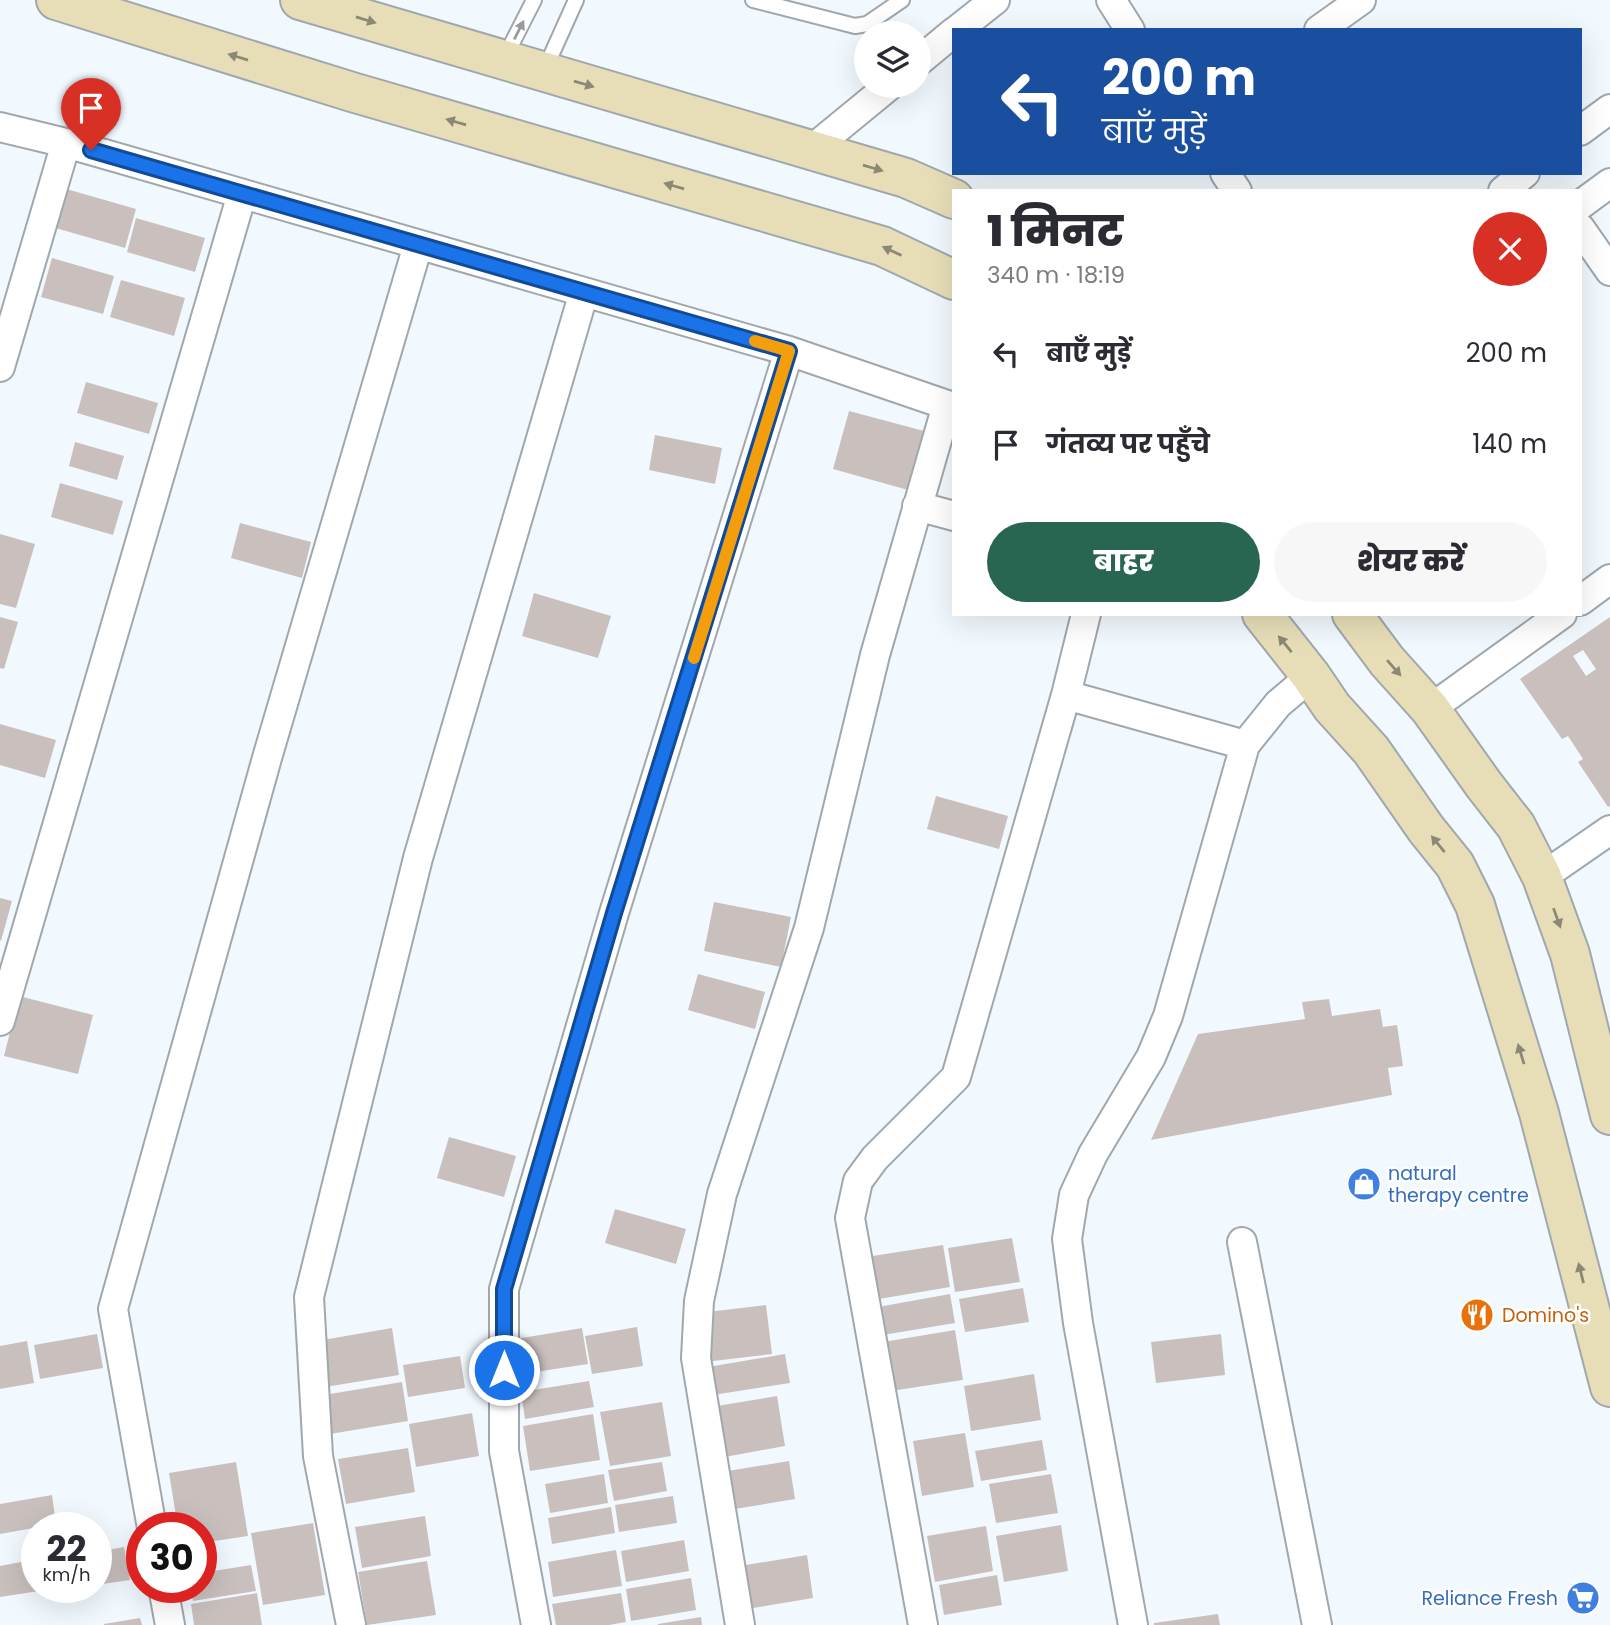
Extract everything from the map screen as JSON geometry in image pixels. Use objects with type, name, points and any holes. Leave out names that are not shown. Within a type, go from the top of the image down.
[{"type":"street","points":[[56,0],[352,92],[882,246],[952,278]]},
{"type":"street","points":[[300,0],[906,178],[952,198]]},
{"type":"street","points":[[959,28],[995,0]]},
{"type":"street","points":[[1111,0],[1129,28]]},
{"type":"street","points":[[1322,28],[1361,0]]},
{"type":"street","points":[[931,51],[952,34]]},
{"type":"street","points":[[811,150],[874,98]]},
{"type":"street","points":[[1582,130],[1610,109]]},
{"type":"street","points":[[0,127],[66,143],[950,395],[875,655],[809,928],[722,1194],[699,1301],[696,1358],[740,1625]]},
{"type":"street","points":[[0,367],[66,143]]},
{"type":"street","points":[[1505,189],[1523,175]]},
{"type":"street","points":[[1582,204],[1610,183]]},
{"type":"street","points":[[0,1021],[242,194]]},
{"type":"street","points":[[1582,231],[1610,271]]},
{"type":"street","points":[[149,1512],[113,1309],[267,758],[418,244]]},
{"type":"street","points":[[351,1625],[318,1456],[309,1297],[418,858],[584,292]]},
{"type":"street","points":[[536,1625],[504,1451],[504,1289],[614,913],[789,351]]},
{"type":"street","points":[[917,506],[952,515]]},
{"type":"street","points":[[1582,600],[1610,579]]},
{"type":"street","points":[[923,1625],[850,1219],[853,1195],[858,1181],[875,1158],[956,1077],[1066,695],[1086,616]]},
{"type":"street","points":[[1264,616],[1311,676],[1332,708],[1371,750],[1455,866],[1475,905],[1539,1113],[1610,1387]]},
{"type":"street","points":[[1353,616],[1387,661],[1430,709],[1516,826],[1542,877],[1570,954],[1610,1115]]},
{"type":"street","points":[[1430,709],[1559,616]]},
{"type":"street","points":[[1133,1625],[1078,1323],[1067,1239],[1074,1195],[1093,1154],[1151,1057],[1168,1016],[1245,745],[1278,704],[1311,676]]},
{"type":"street","points":[[1066,695],[1245,745]]},
{"type":"street","points":[[1542,877],[1610,830]]},
{"type":"street","points":[[1242,1242],[1317,1625]]},
{"type":"street","points":[[166,1603],[170,1625]]},
{"type":"lane","points":[[503,60],[534,0]]},
{"type":"lane","points":[[544,72],[576,0]]},
{"type":"lane","points":[[753,0],[855,26],[867,24],[902,0]]},
{"type":"building","points":[[63,188],[136,209],[125,248],[52,227]]},
{"type":"building","points":[[136,218],[205,238],[195,272],[127,252]]},
{"type":"building","points":[[52,258],[114,276],[103,314],[41,297]]},
{"type":"building","points":[[121,280],[185,298],[174,336],[110,317]]},
{"type":"building","points":[[86,382],[158,403],[149,434],[77,413]]},
{"type":"building","points":[[849,411],[924,431],[908,490],[833,469]]},
{"type":"building","points":[[655,435],[722,448],[715,484],[649,470]]},
{"type":"building","points":[[75,442],[124,456],[117,480],[69,466]]},
{"type":"building","points":[[60,483],[123,501],[113,535],[51,517]]},
{"type":"building","points":[[240,523],[311,542],[302,578],[231,558]]},
{"type":"building","points":[[0,534],[35,544],[16,608],[0,604]]},
{"type":"building","points":[[534,593],[611,616],[598,658],[522,636]]},
{"type":"building","points":[[0,617],[18,622],[4,669],[0,668]]},
{"type":"building","points":[[1610,617],[1610,806],[1608,807],[1578,762],[1583,759],[1568,736],[1562,739],[1520,679]],"holes":[[[1583,650],[1596,669],[1586,676],[1573,656]]]},
{"type":"building","points":[[0,724],[56,740],[45,778],[0,765]]},
{"type":"building","points":[[936,796],[1008,816],[999,849],[927,829]]},
{"type":"building","points":[[0,898],[12,901],[1,941],[0,940]]},
{"type":"building","points":[[714,902],[791,917],[781,967],[704,951]]},
{"type":"building","points":[[698,974],[765,992],[755,1029],[688,1010]]},
{"type":"building","points":[[19,996],[93,1015],[78,1074],[4,1056]]},
{"type":"building","points":[[1329,999],[1332,1016],[1380,1009],[1383,1027],[1397,1025],[1403,1066],[1388,1068],[1392,1095],[1151,1140],[1198,1034],[1305,1019],[1302,1002]]},
{"type":"building","points":[[449,1137],[516,1156],[504,1197],[437,1178]]},
{"type":"building","points":[[615,1209],[686,1229],[676,1264],[605,1243]]},
{"type":"building","points":[[1012,1238],[1020,1282],[955,1292],[948,1248]]},
{"type":"building","points":[[943,1245],[950,1287],[873,1300],[866,1257]]},
{"type":"building","points":[[1023,1288],[1029,1322],[965,1332],[959,1299]]},
{"type":"building","points":[[950,1294],[955,1323],[883,1335],[878,1307]]},
{"type":"building","points":[[766,1305],[772,1354],[705,1362],[699,1313]]},
{"type":"building","points":[[637,1327],[643,1366],[592,1374],[585,1336]]},
{"type":"building","points":[[392,1328],[399,1375],[325,1387],[317,1341]]},
{"type":"building","points":[[582,1328],[588,1364],[522,1374],[516,1339]]},
{"type":"building","points":[[955,1330],[963,1380],[891,1391],[883,1342]]},
{"type":"building","points":[[97,1334],[103,1368],[40,1379],[34,1345]]},
{"type":"building","points":[[1221,1334],[1225,1375],[1156,1383],[1151,1342]]},
{"type":"building","points":[[27,1341],[34,1383],[0,1389],[0,1346]]},
{"type":"building","points":[[785,1354],[790,1383],[713,1395],[708,1367]]},
{"type":"building","points":[[460,1356],[465,1388],[408,1397],[403,1365]]},
{"type":"building","points":[[1034,1374],[1041,1420],[971,1431],[964,1386]]},
{"type":"building","points":[[589,1381],[594,1407],[525,1419],[521,1392]]},
{"type":"building","points":[[402,1382],[408,1421],[330,1434],[324,1395]]},
{"type":"building","points":[[777,1396],[785,1446],[714,1459],[705,1408]]},
{"type":"building","points":[[662,1402],[671,1456],[610,1466],[600,1412]]},
{"type":"building","points":[[472,1413],[479,1456],[416,1467],[409,1424]]},
{"type":"building","points":[[593,1414],[600,1460],[530,1471],[523,1426]]},
{"type":"building","points":[[965,1433],[974,1487],[922,1496],[913,1441]]},
{"type":"building","points":[[1042,1440],[1047,1470],[981,1481],[975,1451]]},
{"type":"building","points":[[408,1448],[415,1492],[346,1504],[338,1459]]},
{"type":"building","points":[[789,1461],[795,1499],[723,1511],[716,1473]]},
{"type":"building","points":[[236,1462],[248,1536],[217,1541],[217,1512],[175,1512],[169,1473]]},
{"type":"building","points":[[662,1462],[667,1491],[614,1501],[608,1470]]},
{"type":"building","points":[[604,1474],[608,1503],[550,1513],[545,1484]]},
{"type":"building","points":[[1051,1474],[1058,1513],[996,1523],[989,1484]]},
{"type":"building","points":[[52,1495],[54,1512],[21,1512],[21,1530],[0,1534],[0,1504]]},
{"type":"building","points":[[673,1496],[677,1523],[619,1532],[615,1505]]},
{"type":"building","points":[[611,1507],[615,1533],[552,1544],[548,1518]]},
{"type":"building","points":[[425,1516],[431,1556],[362,1568],[355,1527]]},
{"type":"building","points":[[313,1523],[325,1595],[263,1605],[251,1533]]},
{"type":"building","points":[[1061,1525],[1068,1571],[1004,1582],[996,1536]]},
{"type":"building","points":[[986,1526],[993,1571],[935,1582],[927,1536]]},
{"type":"building","points":[[684,1540],[689,1571],[626,1582],[621,1551]]},
{"type":"building","points":[[124,1547],[126,1581],[112,1583],[112,1549]]},
{"type":"building","points":[[616,1550],[622,1586],[553,1597],[548,1562]]},
{"type":"building","points":[[807,1555],[813,1598],[741,1610],[734,1567]]},
{"type":"building","points":[[427,1561],[436,1615],[367,1625],[358,1572]]},
{"type":"building","points":[[21,1562],[21,1594],[0,1597],[0,1566]]},
{"type":"building","points":[[251,1565],[256,1591],[217,1597],[217,1570]]},
{"type":"building","points":[[997,1575],[1002,1605],[944,1615],[939,1585]]},
{"type":"building","points":[[691,1578],[696,1610],[631,1621],[626,1589]]},
{"type":"building","points":[[257,1593],[262,1625],[194,1625],[191,1604],[217,1603],[217,1600]]},
{"type":"building","points":[[621,1593],[626,1622],[609,1625],[556,1625],[552,1604]]},
{"type":"building","points":[[1218,1614],[1220,1625],[1154,1625],[1154,1623]]},
{"type":"building","points":[[701,1617],[702,1625],[658,1625],[658,1624]]},
{"type":"building","points":[[140,1618],[142,1625],[104,1625],[104,1624]]},
{"type":"slow traffic","points":[[694,658],[789,351],[755,341]]},
{"type":"place","name":"natural therapy centre","points":[[1364,1184]]},
{"type":"place","name":"Domino's","points":[[1477,1315]]},
{"type":"place","name":"Reliance Fresh","points":[[1583,1598]]},
{"type":"route","points":[[91,150],[789,351],[614,913],[504,1289],[504,1370]]}]
